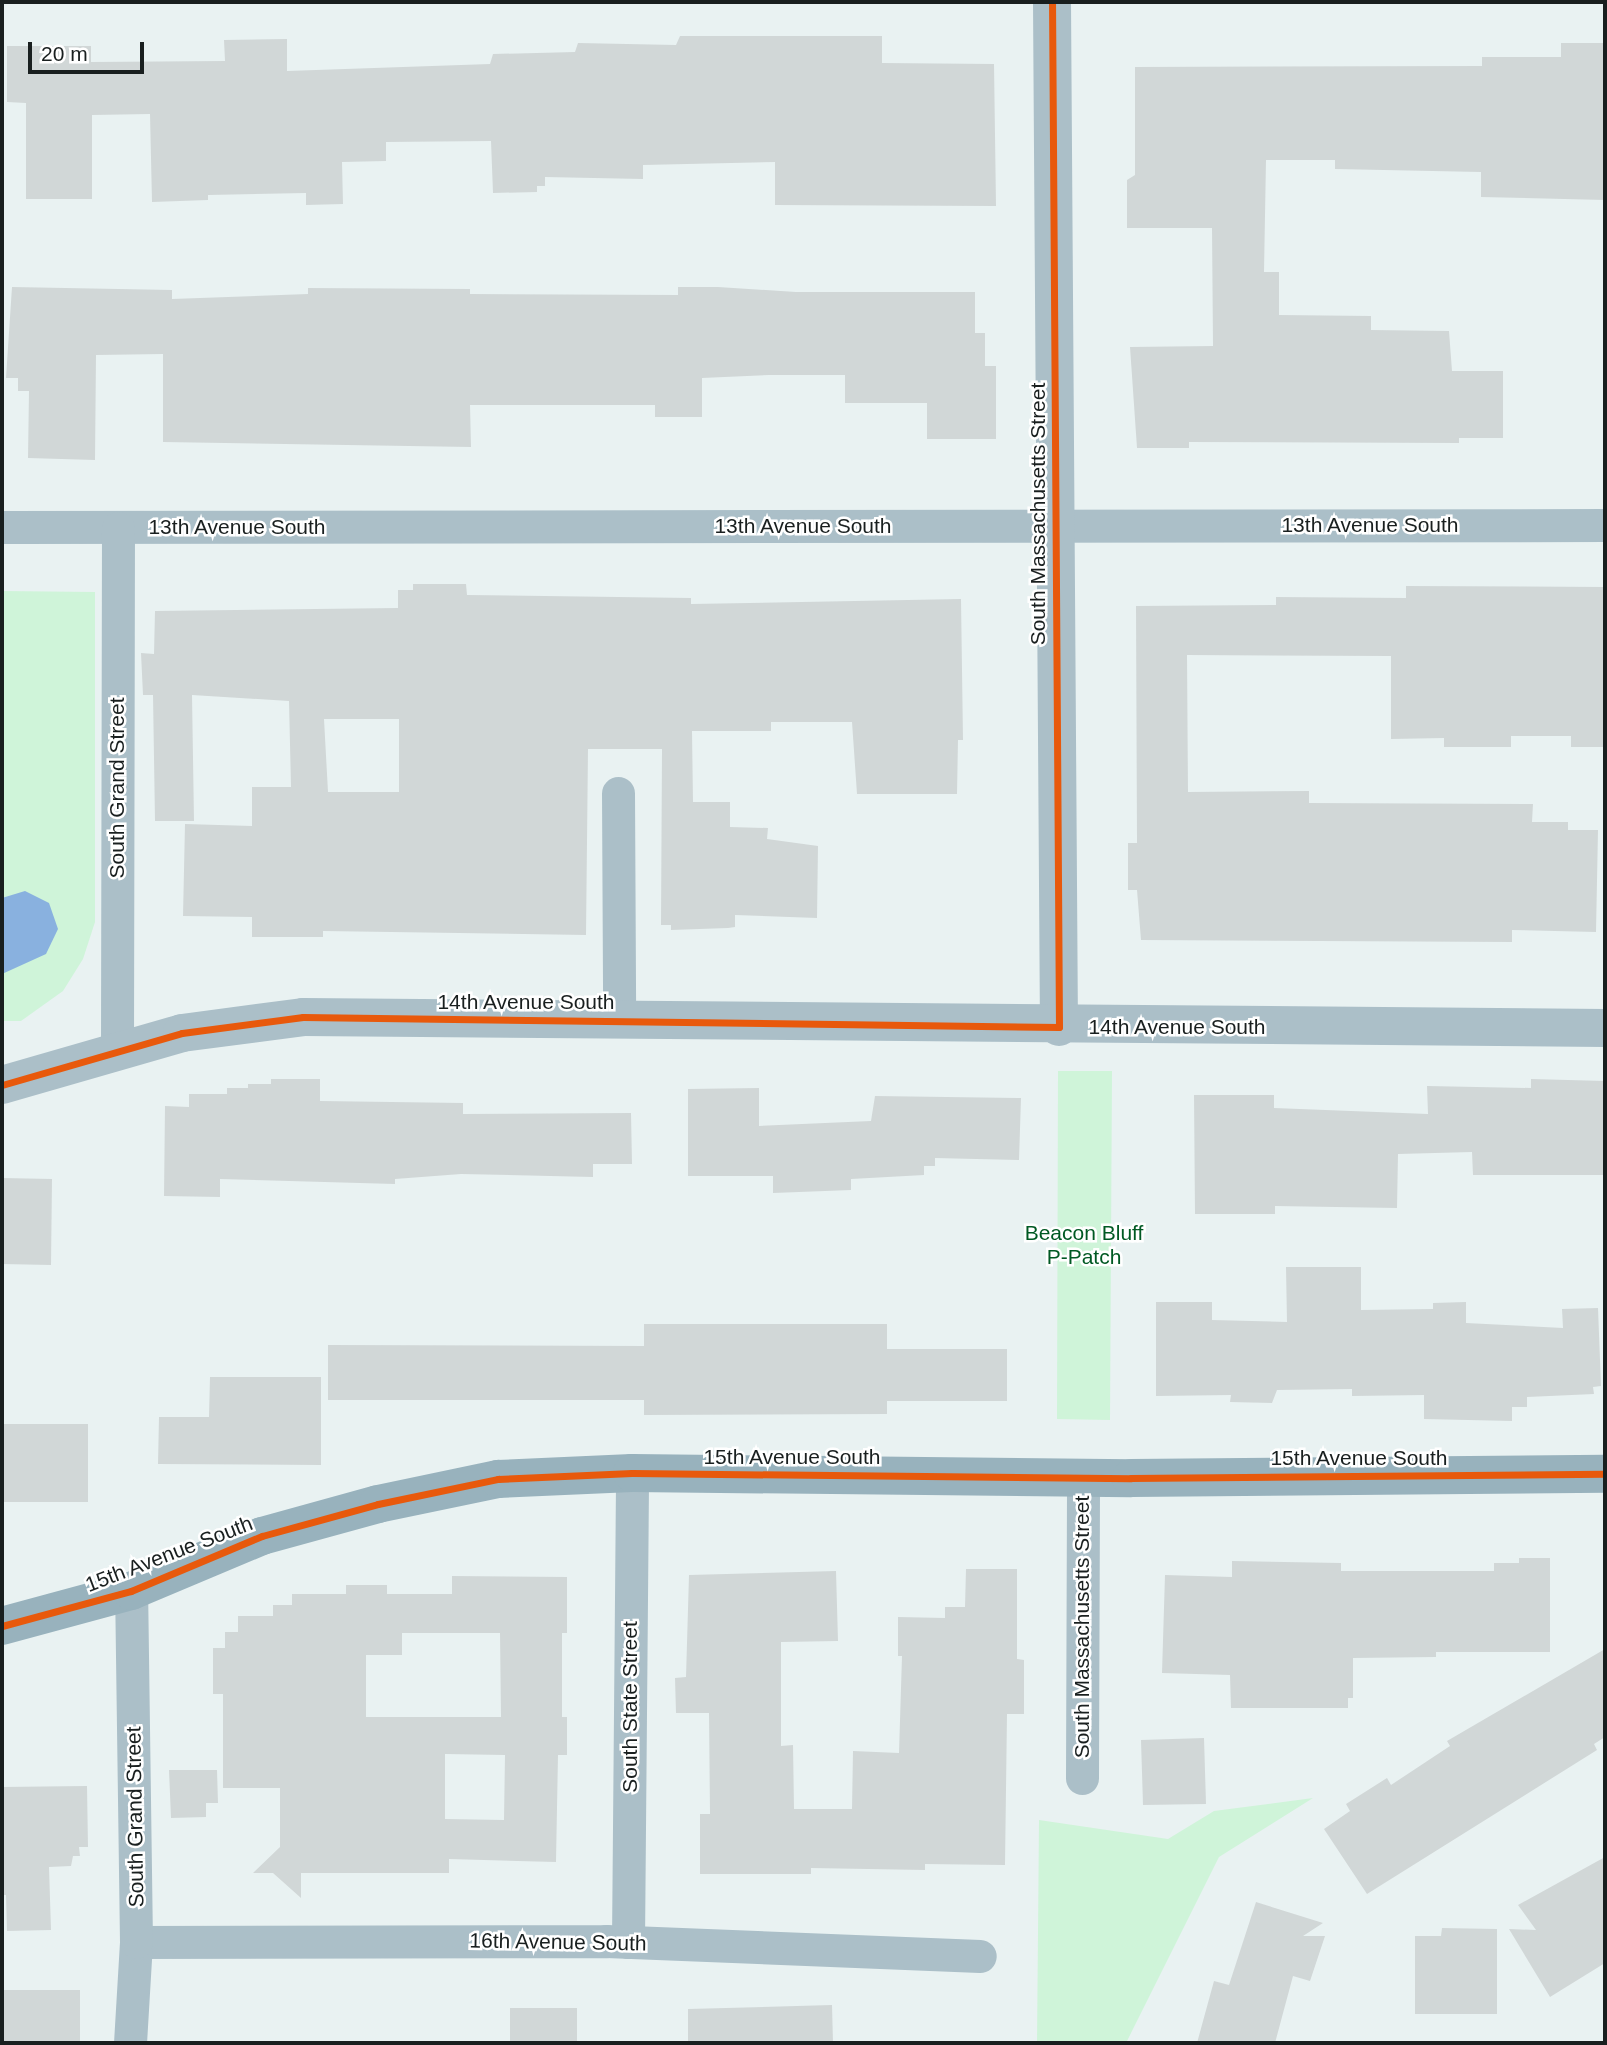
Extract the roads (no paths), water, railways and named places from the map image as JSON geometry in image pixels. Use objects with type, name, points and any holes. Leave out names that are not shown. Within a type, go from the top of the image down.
[{"type":"main road","name":"15th Avenue South","points":[[2,1626],[131,1591],[262,1536],[378,1504],[498,1479],[632,1473],[1083,1477],[1605,1474]]},
{"type":"street","name":"South Massachusetts Street","points":[[1052,2],[1059,1027]]},
{"type":"street","name":"13th Avenue South","points":[[2,527],[1605,525]]},
{"type":"street","name":"South Grand Street","points":[[117,1048],[118,528]]},
{"type":"street","points":[[618,793],[619,1020]]},
{"type":"street","name":"14th Avenue South","points":[[2,1085],[81,1065],[117,1048],[234,1024],[303,1017],[1059,1027],[1605,1028]]},
{"type":"street","name":"South State Street","points":[[628,1942],[632,1473]]},
{"type":"street","name":"South Massachusetts Street","points":[[1082,1778],[1083,1477]]},
{"type":"street","name":"South Grand Street","points":[[130,2043],[136,1942],[131,1591]]},
{"type":"street","name":"16th Avenue South","points":[[136,1942],[628,1942],[980,1956]]},
{"type":"water","points":[[25,891],[49,903],[58,929],[46,954],[2,974],[2,898]]},
{"type":"park label","name":"Beacon Bluff P-Patch","points":[[1084,1245]]}]
